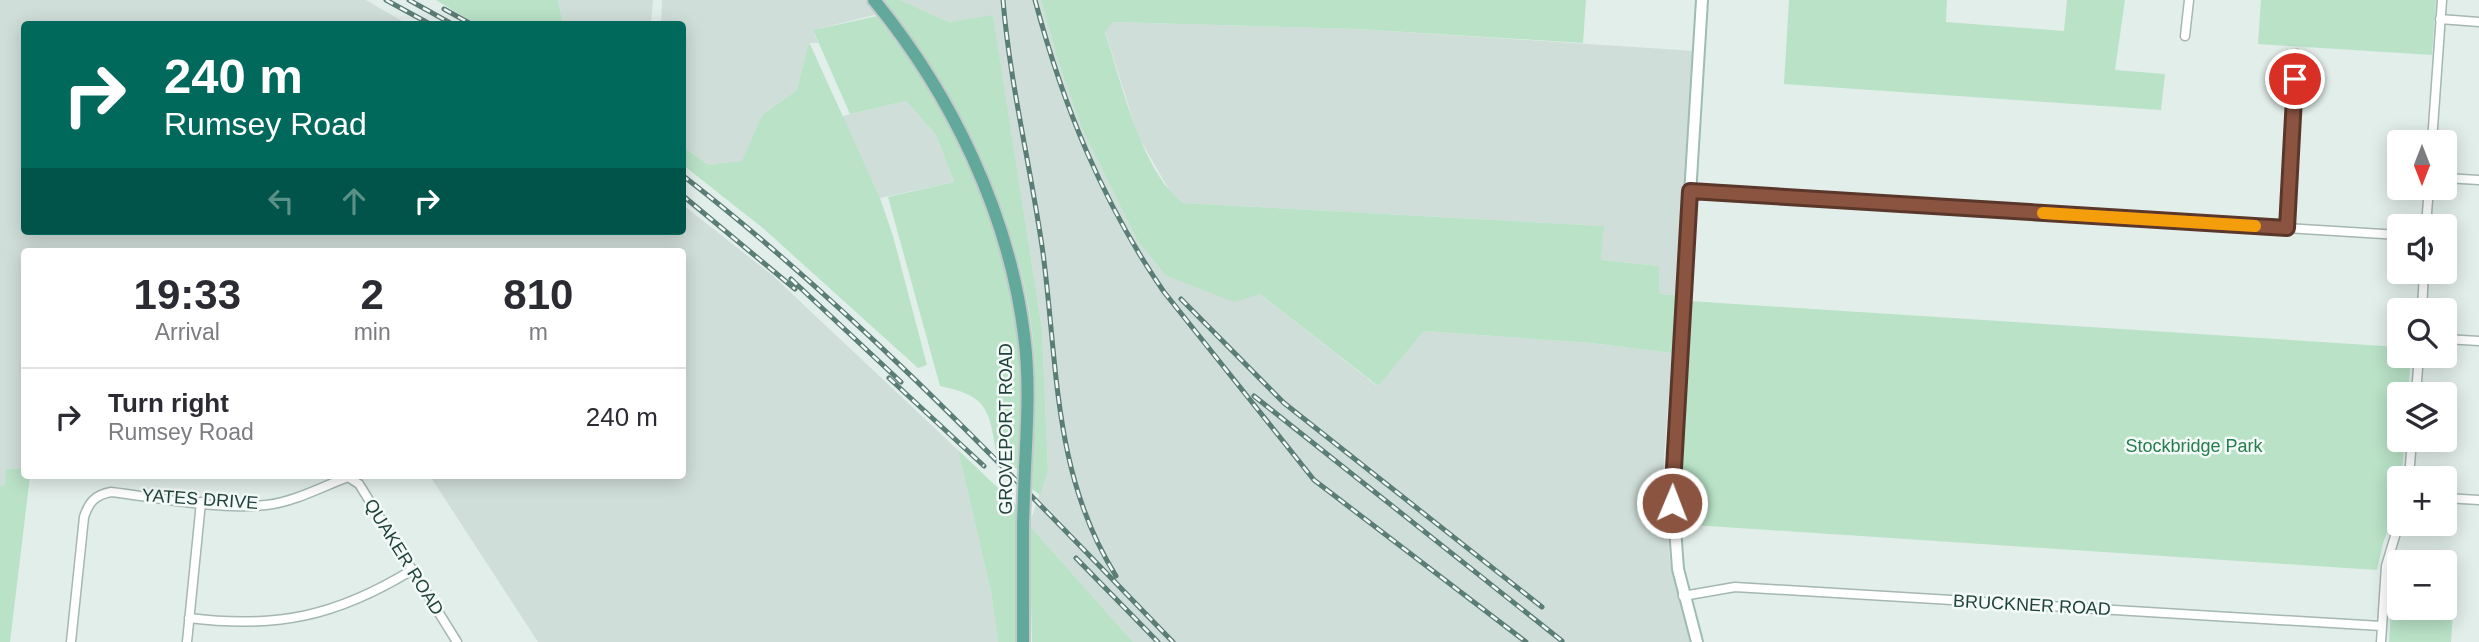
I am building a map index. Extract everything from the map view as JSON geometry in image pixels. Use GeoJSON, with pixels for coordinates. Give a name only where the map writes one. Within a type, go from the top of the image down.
{"type":"FeatureCollection","features":[{"type":"Feature","properties":{"kind":"main road","name":"GROVEPORT ROAD"},"geometry":{"type":"LineString","coordinates":[[874,0],[910,47],[947,108],[979,172],[1002,232],[1024,336],[1027,400],[1023,642]]}},
{"type":"Feature","properties":{"kind":"street"},"geometry":{"type":"LineString","coordinates":[[1697,642],[1683,596],[1674,547],[1672,495],[1702,0]]}},
{"type":"Feature","properties":{"kind":"street"},"geometry":{"type":"LineString","coordinates":[[2185,36],[2189,0]]}},
{"type":"Feature","properties":{"kind":"street"},"geometry":{"type":"LineString","coordinates":[[2433,130],[2442,0]]}},
{"type":"Feature","properties":{"kind":"street"},"geometry":{"type":"LineString","coordinates":[[2440,19],[2479,22]]}},
{"type":"Feature","properties":{"kind":"street"},"geometry":{"type":"LineString","coordinates":[[2287,228],[2297,54]]}},
{"type":"Feature","properties":{"kind":"street"},"geometry":{"type":"LineString","coordinates":[[2457,179],[2479,180]]}},
{"type":"Feature","properties":{"kind":"street"},"geometry":{"type":"LineString","coordinates":[[1690,191],[2387,234]]}},
{"type":"Feature","properties":{"kind":"street"},"geometry":{"type":"LineString","coordinates":[[2457,340],[2479,341]]}},
{"type":"Feature","properties":{"kind":"street","name":"YATES DRIVE"},"geometry":{"type":"LineString","coordinates":[[71,642],[84,517],[92,500],[111,492],[201,502],[268,505],[293,499],[343,479]]}},
{"type":"Feature","properties":{"kind":"street","name":"QUAKER ROAD"},"geometry":{"type":"LineString","coordinates":[[351,479],[359,484],[457,642]]}},
{"type":"Feature","properties":{"kind":"street"},"geometry":{"type":"LineString","coordinates":[[2457,499],[2479,500]]}},
{"type":"Feature","properties":{"kind":"street"},"geometry":{"type":"LineString","coordinates":[[187,642],[201,502]]}},
{"type":"Feature","properties":{"kind":"street"},"geometry":{"type":"LineString","coordinates":[[2381,642],[2386,566],[2395,536]]}},
{"type":"Feature","properties":{"kind":"street"},"geometry":{"type":"LineString","coordinates":[[189,618],[259,624],[310,617],[358,600],[412,570]]}},
{"type":"Feature","properties":{"kind":"street","name":"BRUCKNER ROAD"},"geometry":{"type":"LineString","coordinates":[[1683,596],[1735,587],[2381,626]]}},
{"type":"Feature","properties":{"kind":"shaded area"},"geometry":{"type":"Polygon","coordinates":[[[0,0],[366,0],[402,21],[21,21],[21,235],[686,235],[686,207],[772,275],[958,450],[991,592],[998,642],[538,642],[432,479],[686,479],[686,248],[21,248],[21,468],[6,469],[4,486],[0,486],[0,0]]]}},
{"type":"Feature","properties":{"kind":"shaded area"},"geometry":{"type":"Polygon","coordinates":[[[558,0],[653,0],[651,21],[562,21],[558,0]]]}},
{"type":"Feature","properties":{"kind":"shaded area"},"geometry":{"type":"Polygon","coordinates":[[[662,0],[882,0],[891,11],[813,30],[818,43],[809,43],[797,90],[762,115],[742,162],[709,165],[686,149],[686,21],[661,21],[662,0]]]}},
{"type":"Feature","properties":{"kind":"shaded area"},"geometry":{"type":"Polygon","coordinates":[[[900,0],[1041,0],[1058,61],[1082,129],[1137,240],[1165,275],[1260,294],[1377,386],[1424,331],[1591,343],[1672,353],[1663,472],[1670,563],[1692,642],[1133,642],[1029,525],[1048,470],[1042,329],[993,16],[949,22],[900,0]]]}},
{"type":"Feature","properties":{"kind":"shaded area"},"geometry":{"type":"Polygon","coordinates":[[[1111,22],[1357,29],[1695,51],[1677,295],[1659,294],[1659,266],[1601,260],[1603,226],[1183,203],[1172,195],[1138,136],[1105,31],[1111,22]]]}},
{"type":"Feature","properties":{"kind":"shaded area"},"geometry":{"type":"Polygon","coordinates":[[[906,101],[936,135],[954,182],[880,198],[842,116],[906,101]]]}},
{"type":"Feature","properties":{"kind":"green space"},"geometry":{"type":"Polygon","coordinates":[[[436,0],[558,0],[562,21],[471,21],[436,0]]]}},
{"type":"Feature","properties":{"kind":"green space"},"geometry":{"type":"Polygon","coordinates":[[[882,0],[900,0],[949,22],[993,15],[1042,329],[1048,471],[1040,495],[1032,489],[1035,396],[1033,340],[1015,250],[982,160],[960,116],[910,35],[882,0]]]}},
{"type":"Feature","properties":{"kind":"green space"},"geometry":{"type":"Polygon","coordinates":[[[1041,0],[1586,0],[1583,43],[1357,29],[1112,22],[1105,32],[1144,148],[1155,170],[1183,203],[1604,226],[1601,260],[1659,266],[1659,294],[1677,295],[1672,353],[1591,343],[1424,331],[1378,386],[1260,294],[1234,302],[1165,275],[1137,240],[1082,129],[1058,61],[1041,0]]]}},
{"type":"Feature","properties":{"kind":"green space"},"geometry":{"type":"Polygon","coordinates":[[[1789,0],[1947,0],[1946,22],[2064,31],[2067,0],[2125,0],[2115,70],[2165,74],[2161,110],[1784,84],[1789,0]]]}},
{"type":"Feature","properties":{"kind":"green space"},"geometry":{"type":"Polygon","coordinates":[[[2261,0],[2436,0],[2432,55],[2258,44],[2261,0]]]}},
{"type":"Feature","properties":{"kind":"green space"},"geometry":{"type":"Polygon","coordinates":[[[877,16],[913,65],[936,103],[969,167],[995,236],[1013,306],[1018,341],[1020,389],[1017,469],[997,456],[992,427],[984,408],[977,400],[940,386],[888,197],[954,182],[936,135],[906,101],[850,114],[813,30],[877,16]]]}},
{"type":"Feature","properties":{"kind":"green space"},"geometry":{"type":"Polygon","coordinates":[[[809,42],[880,198],[893,236],[927,365],[918,368],[764,229],[686,167],[686,149],[709,165],[742,161],[762,115],[797,90],[809,42]]]}},
{"type":"Feature","properties":{"kind":"green space","name":"Stockbridge Park"},"geometry":{"type":"Polygon","coordinates":[[[1689,301],[2387,346],[2387,368],[2410,368],[2409,382],[2387,382],[2387,452],[2404,452],[2402,466],[2387,466],[2387,533],[2377,570],[1678,524],[1676,471],[1689,301]]]}},
{"type":"Feature","properties":{"kind":"green space"},"geometry":{"type":"Polygon","coordinates":[[[958,450],[1016,505],[1017,642],[998,642],[991,592],[958,450]]]}},
{"type":"Feature","properties":{"kind":"green space"},"geometry":{"type":"Polygon","coordinates":[[[21,468],[21,479],[30,479],[10,642],[0,642],[0,486],[4,486],[6,469],[21,468]]]}},
{"type":"Feature","properties":{"kind":"green space"},"geometry":{"type":"Polygon","coordinates":[[[1029,525],[1133,642],[1032,642],[1029,525]]]}},
{"type":"Feature","properties":{"kind":"green space"},"geometry":{"type":"Polygon","coordinates":[[[2390,620],[2452,620],[2451,642],[2389,642],[2390,620]]]}},
{"type":"Feature","properties":{"kind":"railway"},"geometry":{"type":"LineString","coordinates":[[386,0],[424,21]]}},
{"type":"Feature","properties":{"kind":"railway"},"geometry":{"type":"LineString","coordinates":[[409,0],[447,21]]}},
{"type":"Feature","properties":{"kind":"railway"},"geometry":{"type":"LineString","coordinates":[[1003,0],[1043,253],[1056,379],[1069,459],[1095,538],[1116,576]]}},
{"type":"Feature","properties":{"kind":"railway"},"geometry":{"type":"LineString","coordinates":[[1035,0],[1058,77],[1087,152],[1122,223],[1164,292],[1314,480],[1526,642]]}},
{"type":"Feature","properties":{"kind":"railway"},"geometry":{"type":"LineString","coordinates":[[444,9],[466,21]]}},
{"type":"Feature","properties":{"kind":"railway"},"geometry":{"type":"LineString","coordinates":[[686,178],[812,284],[936,400],[1173,642]]}},
{"type":"Feature","properties":{"kind":"railway"},"geometry":{"type":"LineString","coordinates":[[686,198],[795,289]]}},
{"type":"Feature","properties":{"kind":"railway"},"geometry":{"type":"LineString","coordinates":[[791,279],[901,382]]}},
{"type":"Feature","properties":{"kind":"railway"},"geometry":{"type":"LineString","coordinates":[[1181,299],[1284,403],[1542,607]]}},
{"type":"Feature","properties":{"kind":"railway"},"geometry":{"type":"LineString","coordinates":[[889,378],[984,466]]}},
{"type":"Feature","properties":{"kind":"railway"},"geometry":{"type":"LineString","coordinates":[[1254,396],[1562,641]]}},
{"type":"Feature","properties":{"kind":"railway"},"geometry":{"type":"LineString","coordinates":[[1076,558],[1158,642]]}},
{"type":"Feature","properties":{"kind":"slow traffic"},"geometry":{"type":"LineString","coordinates":[[2043,213],[2255,226]]}},
{"type":"Feature","properties":{"kind":"route"},"geometry":{"type":"LineString","coordinates":[[1672,503],[1690,191],[2287,228],[2295,79]]}}]}
